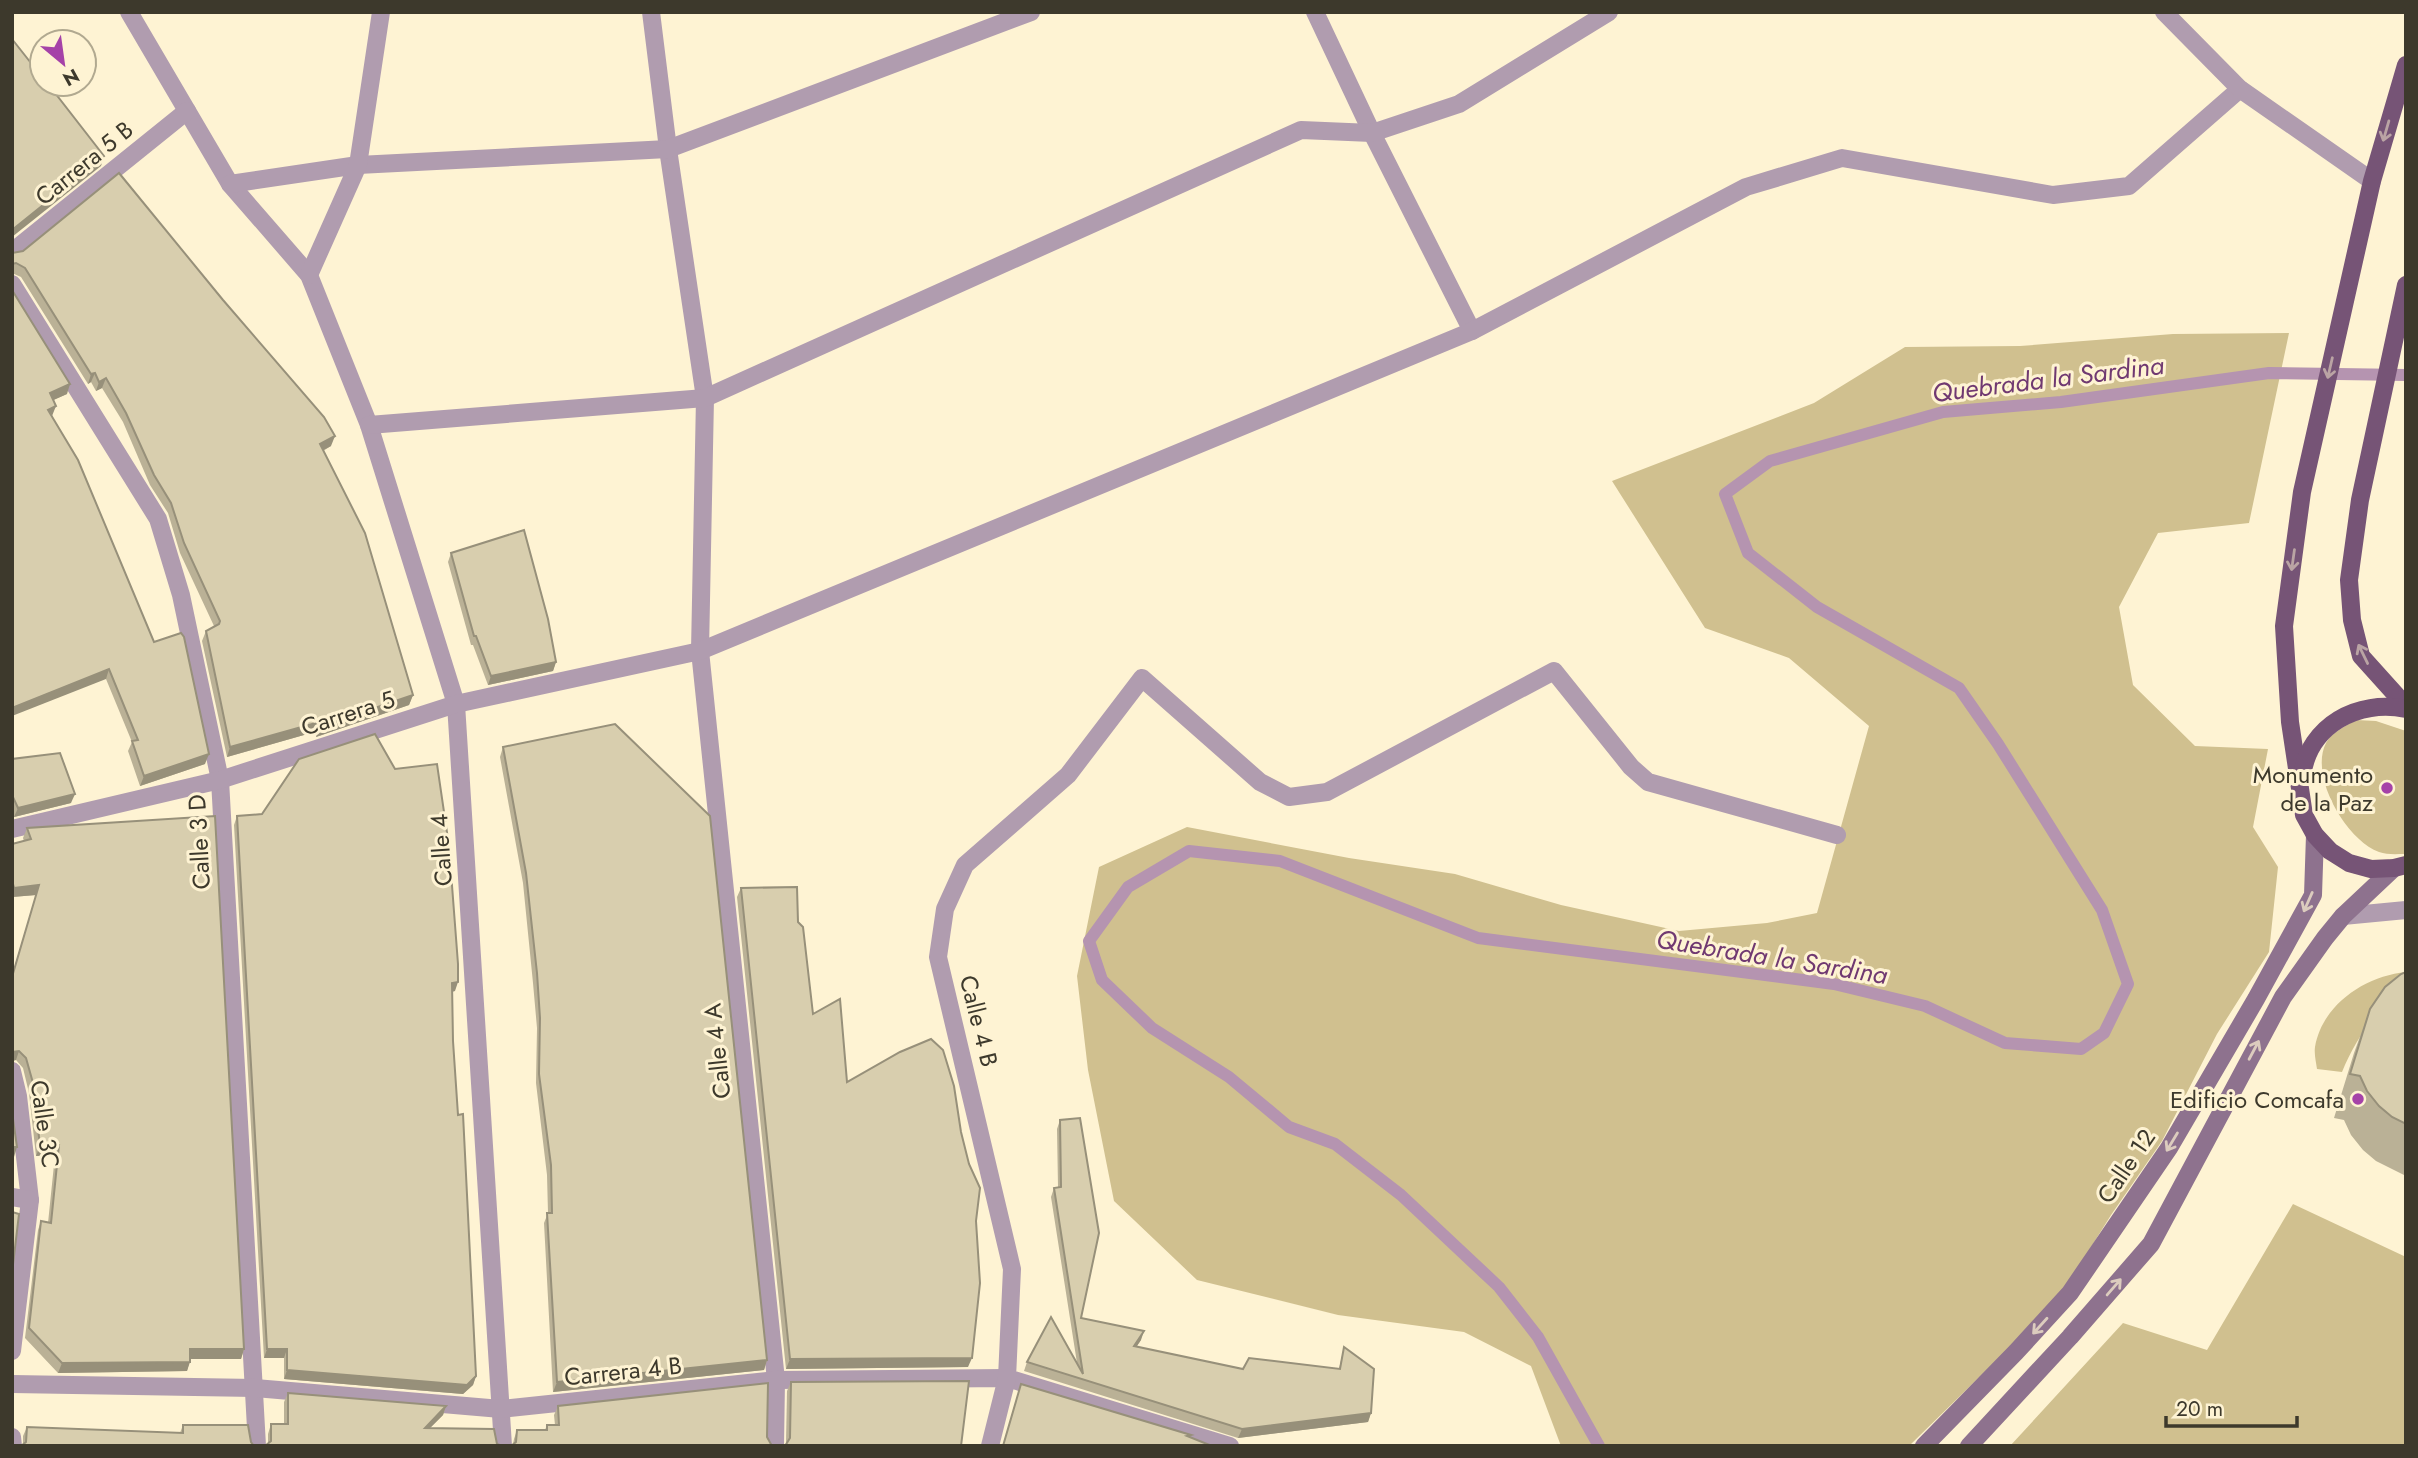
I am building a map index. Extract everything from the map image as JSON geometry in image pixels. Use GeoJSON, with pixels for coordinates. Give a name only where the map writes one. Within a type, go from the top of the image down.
{"type":"FeatureCollection","features":[{"type":"Feature","properties":{"kind":"main road"},"geometry":{"type":"LineString","coordinates":[[2400,867],[2371,869],[2349,863],[2330,851],[2315,835],[2304,815],[2290,722],[2284,626],[2302,492],[2372,181],[2406,65]]}},
{"type":"Feature","properties":{"kind":"main road"},"geometry":{"type":"LineString","coordinates":[[2406,285],[2360,500],[2349,580],[2352,620],[2361,656],[2406,708]]}},
{"type":"Feature","properties":{"kind":"main road"},"geometry":{"type":"LineString","coordinates":[[2300,786],[2303,765],[2312,745],[2327,728],[2344,715],[2388,705],[2406,708]]}},
{"type":"Feature","properties":{"kind":"main road","name":"Calle 12"},"geometry":{"type":"LineString","coordinates":[[1924,1446],[2070,1293],[2169,1149],[2313,895],[2315,835]]}},
{"type":"Feature","properties":{"kind":"main road"},"geometry":{"type":"LineString","coordinates":[[1969,1446],[2070,1338],[2151,1244],[2283,997],[2343,916],[2400,867]]}},
{"type":"Feature","properties":{"kind":"street","name":"Calle 4"},"geometry":{"type":"LineString","coordinates":[[129,12],[230,184],[309,275],[369,425],[456,704],[503,1446]]}},
{"type":"Feature","properties":{"kind":"street"},"geometry":{"type":"LineString","coordinates":[[309,275],[359,165],[381,12]]}},
{"type":"Feature","properties":{"kind":"street","name":"Calle 4 A"},"geometry":{"type":"LineString","coordinates":[[651,12],[668,149],[705,398],[700,651],[776,1380],[775,1446]]}},
{"type":"Feature","properties":{"kind":"street"},"geometry":{"type":"LineString","coordinates":[[230,184],[359,165],[668,149],[1031,12]]}},
{"type":"Feature","properties":{"kind":"street"},"geometry":{"type":"LineString","coordinates":[[1315,12],[1372,133],[1472,331]]}},
{"type":"Feature","properties":{"kind":"street"},"geometry":{"type":"LineString","coordinates":[[369,425],[705,398],[1301,130],[1372,133],[1459,104],[1609,12]]}},
{"type":"Feature","properties":{"kind":"street"},"geometry":{"type":"LineString","coordinates":[[2164,12],[2240,89],[2372,181]]}},
{"type":"Feature","properties":{"kind":"street","name":"Carrera 5"},"geometry":{"type":"LineString","coordinates":[[12,829],[220,780],[456,704],[700,651],[1472,331],[1746,187],[1842,158],[2053,195],[2129,186],[2240,89]]}},
{"type":"Feature","properties":{"kind":"street","name":"Carrera 5 B"},"geometry":{"type":"LineString","coordinates":[[12,252],[187,111]]}},
{"type":"Feature","properties":{"kind":"street","name":"Calle 3 D"},"geometry":{"type":"LineString","coordinates":[[12,284],[158,519],[181,595],[220,780],[257,1446]]}},
{"type":"Feature","properties":{"kind":"street","name":"Calle 4 B"},"geometry":{"type":"LineString","coordinates":[[990,1446],[1007,1378],[1012,1269],[938,957],[945,909],[965,865],[1068,775],[1142,678],[1260,782],[1289,797],[1327,792],[1554,671],[1631,767],[1648,782],[1837,835]]}},
{"type":"Feature","properties":{"kind":"street"},"geometry":{"type":"LineString","coordinates":[[2343,916],[2406,910]]}},
{"type":"Feature","properties":{"kind":"street","name":"Calle 3C"},"geometry":{"type":"LineString","coordinates":[[12,1071],[18,1096],[21,1199],[12,1351]]}},
{"type":"Feature","properties":{"kind":"street","name":"Carrera 4 B"},"geometry":{"type":"LineString","coordinates":[[12,1384],[254,1388],[501,1409],[776,1380],[1007,1378],[1230,1446]]}},
{"type":"Feature","properties":{"kind":"street"},"geometry":{"type":"LineString","coordinates":[[12,1437],[13,1446]]}},
{"type":"Feature","properties":{"kind":"shaded area"},"geometry":{"type":"Polygon","coordinates":[[[2289,333],[2249,523],[2158,533],[2119,607],[2133,685],[2195,746],[2268,749],[2253,827],[2278,867],[2269,952],[2217,1034],[2162,1141],[2111,1215],[2058,1300],[1909,1446],[1561,1446],[1531,1366],[1464,1332],[1338,1315],[1197,1280],[1114,1201],[1088,1070],[1077,976],[1099,867],[1187,827],[1349,858],[1455,874],[1561,905],[1679,931],[1767,923],[1817,913],[1869,726],[1789,658],[1705,628],[1612,481],[1814,403],[1905,347],[2020,346],[2173,334],[2289,333]]]}},
{"type":"Feature","properties":{"kind":"shaded area"},"geometry":{"type":"Polygon","coordinates":[[[2356,720],[2376,721],[2406,731],[2406,854],[2379,852],[2354,835],[2343,821],[2327,789],[2322,772],[2326,743],[2335,732],[2356,720]]]}},
{"type":"Feature","properties":{"kind":"shaded area"},"geometry":{"type":"Polygon","coordinates":[[[2406,972],[2363,1033],[2342,1072],[2317,1069],[2315,1050],[2319,1032],[2336,1006],[2361,986],[2406,972]]]}},
{"type":"Feature","properties":{"kind":"shaded area"},"geometry":{"type":"Polygon","coordinates":[[[2293,1204],[2406,1257],[2406,1446],[2010,1446],[2123,1323],[2207,1350],[2293,1204]]]}},
{"type":"Feature","properties":{"kind":"building"},"geometry":{"type":"Polygon","coordinates":[[[12,39],[28,59],[28,98],[59,98],[104,156],[12,230],[12,39]]]}},
{"type":"Feature","properties":{"kind":"building"},"geometry":{"type":"Polygon","coordinates":[[[119,173],[324,417],[335,436],[320,444],[365,533],[413,695],[319,727],[323,721],[230,747],[206,631],[220,621],[184,543],[171,503],[154,475],[126,413],[106,378],[99,382],[95,373],[91,374],[25,268],[16,263],[12,264],[12,253],[23,251],[119,173]]]}},
{"type":"Feature","properties":{"kind":"building"},"geometry":{"type":"Polygon","coordinates":[[[12,290],[70,384],[50,393],[56,406],[48,410],[78,460],[154,642],[181,633],[184,637],[209,754],[144,776],[132,741],[138,740],[109,669],[12,708],[12,290]]]}},
{"type":"Feature","properties":{"kind":"building"},"geometry":{"type":"Polygon","coordinates":[[[524,530],[548,619],[556,662],[491,676],[474,636],[451,553],[524,530]]]}},
{"type":"Feature","properties":{"kind":"building"},"geometry":{"type":"Polygon","coordinates":[[[615,724],[710,816],[767,1360],[557,1382],[547,1213],[552,1213],[551,1165],[539,1074],[540,1018],[537,973],[526,873],[503,747],[615,724]]]}},
{"type":"Feature","properties":{"kind":"building"},"geometry":{"type":"Polygon","coordinates":[[[375,734],[395,769],[437,764],[449,846],[458,964],[458,982],[452,983],[453,1041],[458,1115],[463,1114],[476,1376],[467,1385],[287,1370],[287,1349],[267,1349],[237,816],[262,814],[299,759],[375,734]]]}},
{"type":"Feature","properties":{"kind":"building"},"geometry":{"type":"Polygon","coordinates":[[[60,753],[75,794],[18,808],[12,795],[12,759],[60,753]]]}},
{"type":"Feature","properties":{"kind":"building"},"geometry":{"type":"Polygon","coordinates":[[[215,816],[244,1349],[190,1349],[190,1362],[62,1363],[29,1328],[41,1221],[51,1223],[59,1145],[40,1146],[33,1083],[26,1058],[19,1051],[12,1052],[12,977],[39,885],[14,888],[12,844],[31,839],[27,828],[215,816]]]}},
{"type":"Feature","properties":{"kind":"building"},"geometry":{"type":"Polygon","coordinates":[[[797,887],[798,922],[803,927],[813,1014],[840,999],[847,1082],[900,1052],[931,1039],[943,1050],[954,1086],[969,1164],[980,1188],[976,1221],[980,1283],[972,1358],[790,1359],[741,888],[797,887]]]}},
{"type":"Feature","properties":{"kind":"building"},"geometry":{"type":"Polygon","coordinates":[[[2406,972],[2406,1124],[2379,1106],[2367,1091],[2360,1076],[2350,1074],[2370,1009],[2385,987],[2406,972]]]}},
{"type":"Feature","properties":{"kind":"building"},"geometry":{"type":"Polygon","coordinates":[[[12,1112],[17,1147],[12,1147],[12,1112]]]}},
{"type":"Feature","properties":{"kind":"building"},"geometry":{"type":"Polygon","coordinates":[[[1080,1118],[1099,1233],[1081,1318],[1144,1331],[1134,1346],[1243,1369],[1249,1358],[1340,1369],[1344,1347],[1374,1369],[1371,1413],[1242,1429],[1027,1362],[1051,1317],[1083,1374],[1054,1188],[1061,1187],[1060,1120],[1080,1118]]]}},
{"type":"Feature","properties":{"kind":"building"},"geometry":{"type":"Polygon","coordinates":[[[12,1212],[19,1214],[12,1273],[12,1212]]]}},
{"type":"Feature","properties":{"kind":"building"},"geometry":{"type":"Polygon","coordinates":[[[969,1381],[961,1446],[785,1446],[790,1438],[791,1382],[969,1381]]]}},
{"type":"Feature","properties":{"kind":"building"},"geometry":{"type":"Polygon","coordinates":[[[768,1383],[767,1437],[772,1446],[511,1446],[516,1442],[517,1430],[547,1430],[547,1425],[559,1425],[558,1406],[768,1383]]]}},
{"type":"Feature","properties":{"kind":"building"},"geometry":{"type":"Polygon","coordinates":[[[1021,1384],[1191,1435],[1187,1436],[1212,1446],[1003,1446],[1021,1384]]]}},
{"type":"Feature","properties":{"kind":"building"},"geometry":{"type":"Polygon","coordinates":[[[288,1393],[446,1406],[425,1428],[494,1429],[497,1444],[502,1446],[265,1446],[271,1441],[271,1424],[288,1424],[288,1393]]]}},
{"type":"Feature","properties":{"kind":"building"},"geometry":{"type":"Polygon","coordinates":[[[183,1425],[248,1425],[254,1446],[21,1446],[26,1442],[27,1427],[183,1433],[183,1425]]]}},
{"type":"Feature","properties":{"kind":"waterway","name":"Quebrada la Sardina"},"geometry":{"type":"LineString","coordinates":[[1599,1446],[1538,1337],[1499,1287],[1401,1195],[1335,1144],[1289,1127],[1229,1077],[1152,1028],[1102,980],[1089,941],[1128,887],[1189,851],[1280,861],[1478,938],[1834,984],[1925,1006],[2005,1043],[2081,1049],[2104,1033],[2128,984],[2102,910],[1998,744],[1959,688],[1817,607],[1748,553],[1725,494],[1770,461],[1943,412],[2061,402],[2269,373],[2406,375]]}},
{"type":"Feature","properties":{"kind":"place","name":"Monumento de la Paz"},"geometry":{"type":"Point","coordinates":[2387,788]}},
{"type":"Feature","properties":{"kind":"place","name":"Edificio Comcafa"},"geometry":{"type":"Point","coordinates":[2358,1099]}}]}
